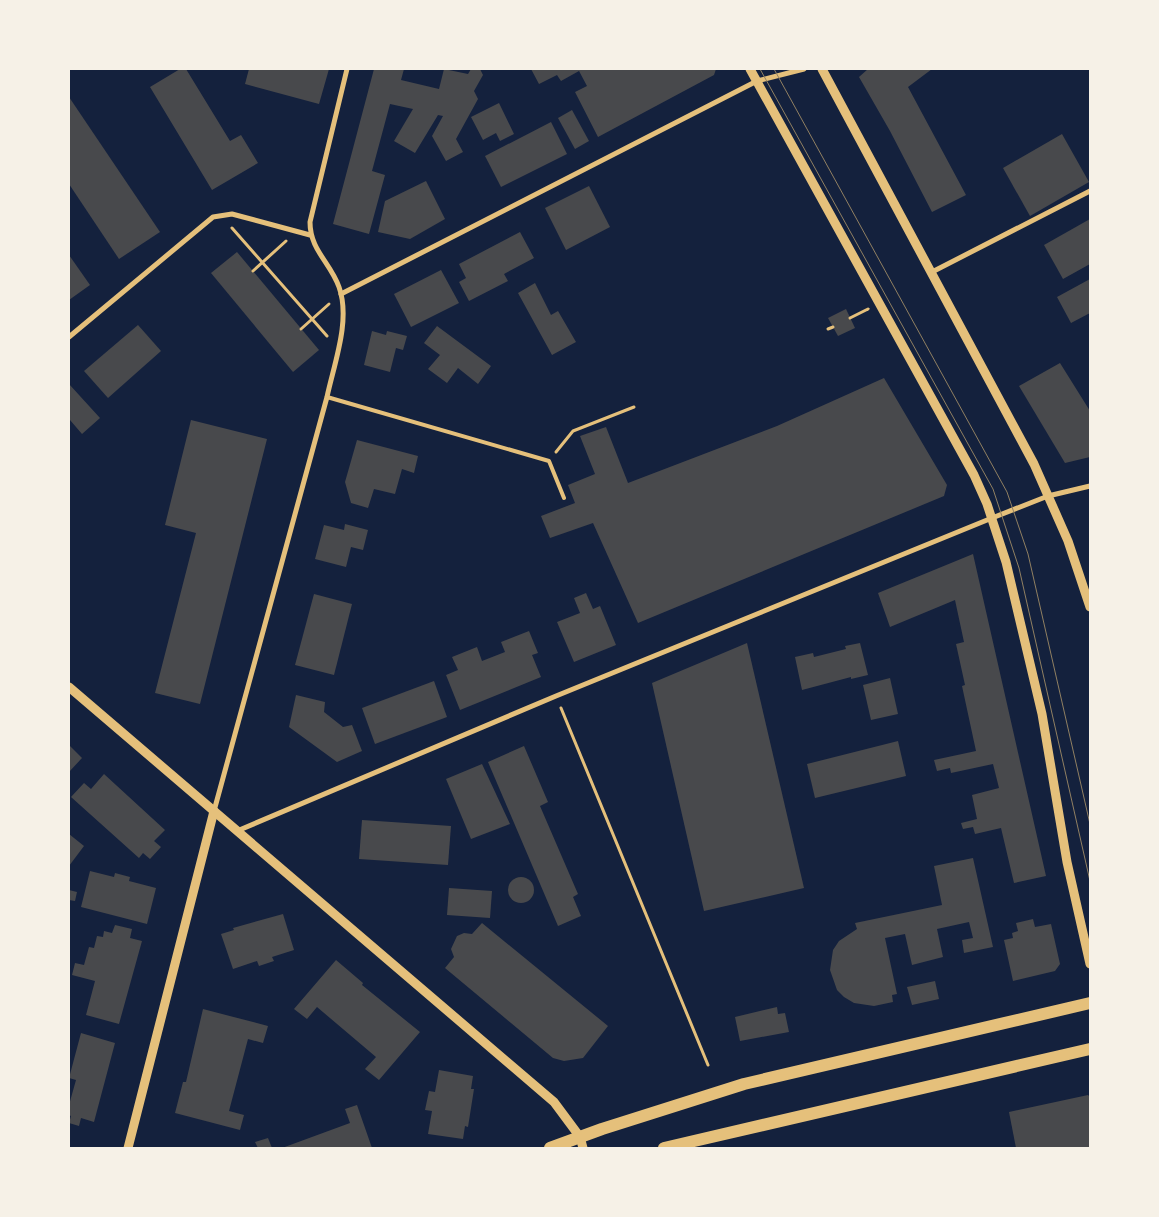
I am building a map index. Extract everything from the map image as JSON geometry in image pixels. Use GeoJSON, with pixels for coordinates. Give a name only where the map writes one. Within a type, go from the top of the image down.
{"type":"FeatureCollection","features":[{"type":"Feature","properties":{"kind":"main road"},"geometry":{"type":"LineString","coordinates":[[550,1148],[582,1143],[744,1084],[1090,1003]]}},
{"type":"Feature","properties":{"kind":"main road"},"geometry":{"type":"LineString","coordinates":[[664,1148],[1090,1049]]}},
{"type":"Feature","properties":{"kind":"street"},"geometry":{"type":"LineString","coordinates":[[128,1148],[214,811],[327,396],[337,348],[342,320],[341,294],[310,234],[312,210],[348,69]]}},
{"type":"Feature","properties":{"kind":"street"},"geometry":{"type":"LineString","coordinates":[[750,69],[974,475],[992,518],[1006,562],[1042,714],[1067,862],[1090,964]]}},
{"type":"Feature","properties":{"kind":"street"},"geometry":{"type":"LineString","coordinates":[[341,294],[757,81],[804,69]]}},
{"type":"Feature","properties":{"kind":"street"},"geometry":{"type":"LineString","coordinates":[[822,69],[1012,423],[1068,541],[1090,607]]}},
{"type":"Feature","properties":{"kind":"street"},"geometry":{"type":"LineString","coordinates":[[932,272],[1090,191]]}},
{"type":"Feature","properties":{"kind":"street"},"geometry":{"type":"LineString","coordinates":[[69,337],[205,221],[220,214],[232,214],[310,234]]}},
{"type":"Feature","properties":{"kind":"street"},"geometry":{"type":"LineString","coordinates":[[237,831],[556,696],[992,518],[1048,496],[1090,486]]}},
{"type":"Feature","properties":{"kind":"street"},"geometry":{"type":"LineString","coordinates":[[69,687],[554,1102],[582,1143]]}},
{"type":"Feature","properties":{"kind":"lane"},"geometry":{"type":"LineString","coordinates":[[327,396],[549,461],[564,498]]}},
{"type":"Feature","properties":{"kind":"path"},"geometry":{"type":"LineString","coordinates":[[220,214],[337,348]]}},
{"type":"Feature","properties":{"kind":"path"},"geometry":{"type":"LineString","coordinates":[[253,271],[297,232]]}},
{"type":"Feature","properties":{"kind":"path"},"geometry":{"type":"LineString","coordinates":[[301,329],[341,294]]}},
{"type":"Feature","properties":{"kind":"path"},"geometry":{"type":"LineString","coordinates":[[828,329],[833,327]]}},
{"type":"Feature","properties":{"kind":"path"},"geometry":{"type":"LineString","coordinates":[[549,461],[573,431],[634,407]]}},
{"type":"Feature","properties":{"kind":"path"},"geometry":{"type":"LineString","coordinates":[[556,696],[708,1065]]}},
{"type":"Feature","properties":{"kind":"building"},"geometry":{"type":"Polygon","coordinates":[[[180,69],[186,69],[230,141],[241,135],[258,163],[212,190],[150,87],[180,69]]]}},
{"type":"Feature","properties":{"kind":"building"},"geometry":{"type":"Polygon","coordinates":[[[249,69],[329,69],[319,104],[245,84],[249,69]]]}},
{"type":"Feature","properties":{"kind":"building"},"geometry":{"type":"Polygon","coordinates":[[[374,69],[404,69],[401,80],[439,89],[444,69],[468,74],[471,69],[480,69],[483,75],[474,91],[478,99],[456,139],[463,152],[446,161],[432,136],[443,116],[438,115],[415,153],[394,141],[413,109],[390,104],[372,171],[385,175],[369,234],[333,224],[374,69]]]}},
{"type":"Feature","properties":{"kind":"building"},"geometry":{"type":"Polygon","coordinates":[[[531,69],[716,69],[714,75],[598,137],[575,92],[587,86],[579,71],[561,81],[557,75],[539,84],[531,69]]]}},
{"type":"Feature","properties":{"kind":"building"},"geometry":{"type":"Polygon","coordinates":[[[868,69],[932,69],[908,87],[966,195],[932,212],[890,131],[859,77],[868,69]]]}},
{"type":"Feature","properties":{"kind":"building"},"geometry":{"type":"Polygon","coordinates":[[[69,97],[160,232],[119,259],[69,184],[69,97]]]}},
{"type":"Feature","properties":{"kind":"building"},"geometry":{"type":"Polygon","coordinates":[[[499,103],[514,134],[500,141],[496,133],[483,140],[471,117],[499,103]]]}},
{"type":"Feature","properties":{"kind":"building"},"geometry":{"type":"Polygon","coordinates":[[[572,110],[589,141],[575,149],[558,118],[572,110]]]}},
{"type":"Feature","properties":{"kind":"building"},"geometry":{"type":"Polygon","coordinates":[[[551,122],[567,154],[501,187],[485,156],[551,122]]]}},
{"type":"Feature","properties":{"kind":"building"},"geometry":{"type":"Polygon","coordinates":[[[1062,134],[1089,182],[1030,216],[1003,168],[1062,134]]]}},
{"type":"Feature","properties":{"kind":"building"},"geometry":{"type":"Polygon","coordinates":[[[426,181],[445,219],[410,239],[378,232],[385,201],[426,181]]]}},
{"type":"Feature","properties":{"kind":"building"},"geometry":{"type":"Polygon","coordinates":[[[589,186],[610,227],[566,250],[545,208],[589,186]]]}},
{"type":"Feature","properties":{"kind":"building"},"geometry":{"type":"Polygon","coordinates":[[[1090,219],[1090,264],[1063,279],[1044,245],[1090,219]]]}},
{"type":"Feature","properties":{"kind":"building"},"geometry":{"type":"Polygon","coordinates":[[[520,232],[534,258],[504,274],[508,281],[469,301],[459,282],[466,278],[459,264],[520,232]]]}},
{"type":"Feature","properties":{"kind":"building"},"geometry":{"type":"Polygon","coordinates":[[[237,252],[319,350],[293,372],[211,273],[237,252]]]}},
{"type":"Feature","properties":{"kind":"building"},"geometry":{"type":"Polygon","coordinates":[[[69,255],[90,285],[69,300],[69,255]]]}},
{"type":"Feature","properties":{"kind":"building"},"geometry":{"type":"Polygon","coordinates":[[[441,270],[459,303],[411,327],[394,294],[441,270]]]}},
{"type":"Feature","properties":{"kind":"building"},"geometry":{"type":"Polygon","coordinates":[[[1090,279],[1090,313],[1071,323],[1057,297],[1090,279]]]}},
{"type":"Feature","properties":{"kind":"building"},"geometry":{"type":"Polygon","coordinates":[[[535,283],[551,315],[558,311],[576,342],[552,355],[518,293],[535,283]]]}},
{"type":"Feature","properties":{"kind":"building"},"geometry":{"type":"Polygon","coordinates":[[[846,309],[855,328],[838,336],[828,318],[846,309]]]}},
{"type":"Feature","properties":{"kind":"building"},"geometry":{"type":"Polygon","coordinates":[[[138,325],[161,351],[108,398],[84,371],[138,325]]]}},
{"type":"Feature","properties":{"kind":"building"},"geometry":{"type":"Polygon","coordinates":[[[437,326],[491,366],[478,384],[458,368],[447,383],[428,369],[440,355],[424,343],[437,326]]]}},
{"type":"Feature","properties":{"kind":"building"},"geometry":{"type":"Polygon","coordinates":[[[372,331],[386,335],[387,331],[407,336],[403,350],[396,348],[390,372],[364,365],[372,331]]]}},
{"type":"Feature","properties":{"kind":"building"},"geometry":{"type":"Polygon","coordinates":[[[1060,363],[1090,411],[1090,457],[1065,463],[1019,386],[1060,363]]]}},
{"type":"Feature","properties":{"kind":"building"},"geometry":{"type":"Polygon","coordinates":[[[884,378],[947,485],[944,496],[638,623],[593,523],[550,538],[541,516],[575,503],[568,485],[595,474],[580,436],[606,427],[628,483],[777,426],[884,378]]]}},
{"type":"Feature","properties":{"kind":"building"},"geometry":{"type":"Polygon","coordinates":[[[69,384],[100,418],[82,434],[70,420],[69,422],[69,384]]]}},
{"type":"Feature","properties":{"kind":"building"},"geometry":{"type":"Polygon","coordinates":[[[191,420],[267,439],[200,704],[155,693],[196,533],[165,525],[191,420]]]}},
{"type":"Feature","properties":{"kind":"building"},"geometry":{"type":"Polygon","coordinates":[[[357,440],[418,456],[414,473],[402,469],[395,494],[374,489],[368,508],[351,503],[345,482],[357,440]]]}},
{"type":"Feature","properties":{"kind":"building"},"geometry":{"type":"Polygon","coordinates":[[[345,524],[368,530],[363,550],[351,547],[346,567],[315,559],[324,525],[344,530],[345,524]]]}},
{"type":"Feature","properties":{"kind":"building"},"geometry":{"type":"Polygon","coordinates":[[[973,554],[1046,876],[1014,883],[1001,828],[975,834],[973,827],[963,829],[961,823],[977,819],[972,795],[999,788],[993,764],[951,773],[950,768],[937,771],[934,760],[976,751],[962,686],[965,685],[956,644],[964,642],[955,600],[890,627],[878,593],[973,554]]]}},
{"type":"Feature","properties":{"kind":"building"},"geometry":{"type":"Polygon","coordinates":[[[586,593],[593,609],[600,606],[616,645],[574,662],[557,622],[580,613],[574,598],[586,593]]]}},
{"type":"Feature","properties":{"kind":"building"},"geometry":{"type":"Polygon","coordinates":[[[314,594],[352,604],[334,675],[295,665],[314,594]]]}},
{"type":"Feature","properties":{"kind":"building"},"geometry":{"type":"Polygon","coordinates":[[[529,631],[538,653],[532,655],[541,677],[460,710],[446,675],[458,670],[452,657],[477,647],[482,661],[505,652],[501,642],[529,631]]]}},
{"type":"Feature","properties":{"kind":"building"},"geometry":{"type":"Polygon","coordinates":[[[747,643],[804,888],[704,911],[652,683],[747,643]]]}},
{"type":"Feature","properties":{"kind":"building"},"geometry":{"type":"Polygon","coordinates":[[[860,643],[868,675],[851,679],[851,677],[802,690],[795,657],[813,653],[814,657],[846,649],[845,646],[860,643]]]}},
{"type":"Feature","properties":{"kind":"building"},"geometry":{"type":"Polygon","coordinates":[[[890,678],[898,714],[871,720],[863,685],[890,678]]]}},
{"type":"Feature","properties":{"kind":"building"},"geometry":{"type":"Polygon","coordinates":[[[434,681],[447,717],[375,744],[362,708],[434,681]]]}},
{"type":"Feature","properties":{"kind":"building"},"geometry":{"type":"Polygon","coordinates":[[[296,695],[325,702],[324,712],[343,727],[352,725],[362,751],[337,762],[289,727],[296,695]]]}},
{"type":"Feature","properties":{"kind":"building"},"geometry":{"type":"Polygon","coordinates":[[[898,741],[906,776],[815,798],[807,764],[898,741]]]}},
{"type":"Feature","properties":{"kind":"building"},"geometry":{"type":"Polygon","coordinates":[[[524,746],[548,802],[540,806],[578,894],[573,897],[581,916],[558,926],[488,762],[524,746]]]}},
{"type":"Feature","properties":{"kind":"building"},"geometry":{"type":"Polygon","coordinates":[[[69,747],[82,758],[69,772],[69,747]]]}},
{"type":"Feature","properties":{"kind":"building"},"geometry":{"type":"Polygon","coordinates":[[[482,764],[510,824],[471,839],[446,779],[482,764]]]}},
{"type":"Feature","properties":{"kind":"building"},"geometry":{"type":"Polygon","coordinates":[[[104,774],[165,830],[154,841],[161,847],[150,859],[143,853],[139,858],[71,797],[84,783],[91,789],[104,774]]]}},
{"type":"Feature","properties":{"kind":"building"},"geometry":{"type":"Polygon","coordinates":[[[362,820],[451,826],[448,865],[359,859],[362,820]]]}},
{"type":"Feature","properties":{"kind":"building"},"geometry":{"type":"Polygon","coordinates":[[[69,834],[84,846],[69,866],[69,834]]]}},
{"type":"Feature","properties":{"kind":"building"},"geometry":{"type":"Polygon","coordinates":[[[973,858],[993,947],[964,953],[962,940],[973,938],[969,922],[937,929],[943,957],[912,965],[905,934],[885,938],[897,994],[892,995],[893,1002],[874,1006],[854,1003],[844,997],[837,990],[830,970],[833,950],[839,941],[857,929],[855,923],[942,905],[934,866],[973,858]]]}},
{"type":"Feature","properties":{"kind":"building"},"geometry":{"type":"Polygon","coordinates":[[[90,871],[114,877],[115,873],[130,877],[129,881],[156,888],[147,924],[81,907],[90,871]]]}},
{"type":"Feature","properties":{"kind":"building"},"geometry":{"type":"Polygon","coordinates":[[[521,877],[530,881],[534,890],[530,899],[521,903],[512,899],[508,890],[512,881],[521,877]]]}},
{"type":"Feature","properties":{"kind":"building"},"geometry":{"type":"Polygon","coordinates":[[[449,888],[492,891],[490,918],[447,915],[449,888]]]}},
{"type":"Feature","properties":{"kind":"building"},"geometry":{"type":"Polygon","coordinates":[[[69,890],[77,892],[75,901],[69,900],[69,890]]]}},
{"type":"Feature","properties":{"kind":"building"},"geometry":{"type":"Polygon","coordinates":[[[283,914],[294,950],[272,957],[274,961],[259,966],[257,961],[233,969],[221,934],[234,930],[233,928],[283,914]]]}},
{"type":"Feature","properties":{"kind":"building"},"geometry":{"type":"Polygon","coordinates":[[[1033,919],[1035,927],[1051,924],[1060,964],[1055,971],[1013,981],[1004,940],[1013,938],[1012,933],[1018,931],[1016,923],[1033,919]]]}},
{"type":"Feature","properties":{"kind":"building"},"geometry":{"type":"Polygon","coordinates":[[[482,923],[608,1026],[583,1058],[564,1061],[553,1058],[445,968],[454,957],[451,949],[457,936],[464,933],[472,934],[482,923]]]}},
{"type":"Feature","properties":{"kind":"building"},"geometry":{"type":"Polygon","coordinates":[[[115,925],[132,929],[130,938],[142,941],[119,1024],[86,1015],[95,981],[72,975],[75,963],[84,965],[89,947],[94,948],[97,936],[103,937],[104,931],[112,933],[115,925]]]}},
{"type":"Feature","properties":{"kind":"building"},"geometry":{"type":"Polygon","coordinates":[[[336,960],[363,983],[362,985],[420,1032],[379,1080],[365,1069],[376,1057],[317,1007],[307,1019],[294,1009],[336,960]]]}},
{"type":"Feature","properties":{"kind":"building"},"geometry":{"type":"Polygon","coordinates":[[[935,981],[939,999],[912,1005],[907,987],[935,981]]]}},
{"type":"Feature","properties":{"kind":"building"},"geometry":{"type":"Polygon","coordinates":[[[777,1007],[778,1014],[785,1013],[789,1032],[740,1041],[735,1017],[777,1007]]]}},
{"type":"Feature","properties":{"kind":"building"},"geometry":{"type":"Polygon","coordinates":[[[203,1009],[268,1026],[263,1043],[248,1039],[229,1111],[244,1115],[240,1130],[175,1113],[183,1082],[186,1082],[203,1009]]]}},
{"type":"Feature","properties":{"kind":"building"},"geometry":{"type":"Polygon","coordinates":[[[81,1033],[115,1043],[94,1122],[81,1118],[79,1126],[69,1123],[71,1116],[69,1115],[69,1105],[76,1080],[69,1078],[81,1033]]]}},
{"type":"Feature","properties":{"kind":"building"},"geometry":{"type":"Polygon","coordinates":[[[439,1070],[473,1076],[471,1089],[474,1089],[468,1127],[465,1126],[463,1139],[428,1134],[432,1111],[425,1110],[429,1091],[435,1092],[439,1070]]]}},
{"type":"Feature","properties":{"kind":"building"},"geometry":{"type":"Polygon","coordinates":[[[1088,1095],[1090,1097],[1090,1148],[1016,1148],[1009,1112],[1088,1095]]]}},
{"type":"Feature","properties":{"kind":"building"},"geometry":{"type":"Polygon","coordinates":[[[357,1105],[372,1148],[282,1148],[350,1123],[345,1109],[357,1105]]]}},
{"type":"Feature","properties":{"kind":"building"},"geometry":{"type":"Polygon","coordinates":[[[268,1138],[272,1148],[258,1148],[255,1142],[268,1138]]]}},
{"type":"Feature","properties":{"kind":"tram line"},"geometry":{"type":"LineString","coordinates":[[760,69],[993,489],[1019,568],[1090,881]]}},
{"type":"Feature","properties":{"kind":"tram line"},"geometry":{"type":"LineString","coordinates":[[774,69],[1007,492],[1028,554],[1090,824]]}}]}
